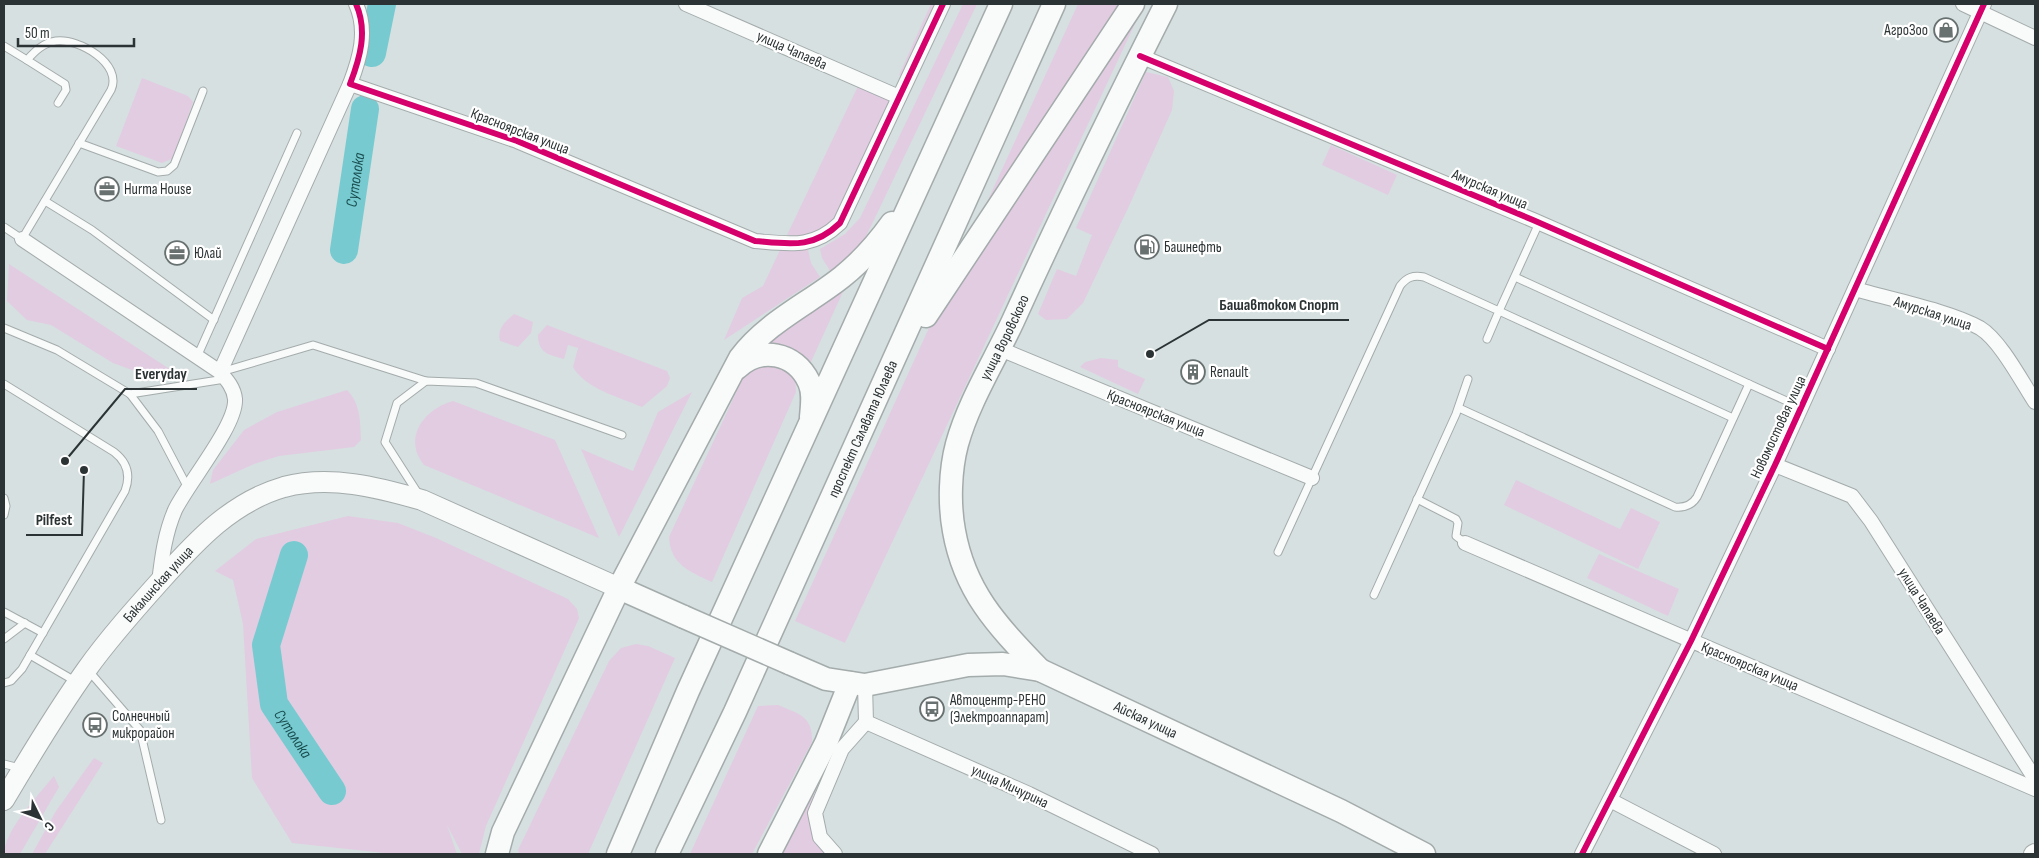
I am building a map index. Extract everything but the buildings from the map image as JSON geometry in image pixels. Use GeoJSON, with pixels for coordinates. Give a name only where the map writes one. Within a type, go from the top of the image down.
{"type":"FeatureCollection","features":[{"type":"Feature","properties":{"kind":"main road"},"geometry":{"type":"LineString","coordinates":[[618,854],[688,692],[1001,4]]}},
{"type":"Feature","properties":{"kind":"main road","name":"проспект Салавата Юлаева"},"geometry":{"type":"LineString","coordinates":[[667,854],[876,401],[1054,4]]}},
{"type":"Feature","properties":{"kind":"main road"},"geometry":{"type":"LineString","coordinates":[[876,401],[942,293],[1134,4]]}},
{"type":"Feature","properties":{"kind":"main road","name":"улица Воровского"},"geometry":{"type":"LineString","coordinates":[[1040,670],[992,619],[978,597],[960,558],[954,530],[952,503],[956,447],[964,421],[1000,349],[1076,182],[1166,4]]}},
{"type":"Feature","properties":{"kind":"main road"},"geometry":{"type":"LineString","coordinates":[[498,850],[619,588],[740,358],[759,335],[860,262],[882,236],[920,184]]}},
{"type":"Feature","properties":{"kind":"main road"},"geometry":{"type":"LineString","coordinates":[[729,376],[741,364],[761,354],[781,356],[792,361],[802,370],[809,382],[812,395],[810,425]]}},
{"type":"Feature","properties":{"kind":"main road","name":"Бакалинская улица"},"geometry":{"type":"LineString","coordinates":[[4,800],[13,766],[82,676],[158,583],[214,524],[245,502],[285,487],[332,481],[388,490],[422,500],[619,588]]}},
{"type":"Feature","properties":{"kind":"main road"},"geometry":{"type":"LineString","coordinates":[[619,588],[826,679],[858,684],[769,854]]}},
{"type":"Feature","properties":{"kind":"main road","name":"Айская улица"},"geometry":{"type":"LineString","coordinates":[[858,684],[968,665],[1003,664],[1040,670],[1349,815],[1424,854]]}},
{"type":"Feature","properties":{"kind":"street"},"geometry":{"type":"LineString","coordinates":[[223,375],[350,84],[362,50],[363,32],[356,4]]}},
{"type":"Feature","properties":{"kind":"street","name":"улица Чапаева"},"geometry":{"type":"LineString","coordinates":[[686,4],[899,97]]}},
{"type":"Feature","properties":{"kind":"street","name":"Красноярская улица"},"geometry":{"type":"LineString","coordinates":[[350,84],[517,141],[755,240],[784,244],[815,241],[828,234],[840,223],[943,4]]}},
{"type":"Feature","properties":{"kind":"street"},"geometry":{"type":"LineString","coordinates":[[1963,4],[1982,8],[2035,38]]}},
{"type":"Feature","properties":{"kind":"street","name":"Новомостовая улица"},"geometry":{"type":"LineString","coordinates":[[1582,854],[1691,641],[1828,349],[1982,8]]}},
{"type":"Feature","properties":{"kind":"street","name":"Амурская улица"},"geometry":{"type":"LineString","coordinates":[[1140,56],[1539,223],[1828,349]]}},
{"type":"Feature","properties":{"kind":"street"},"geometry":{"type":"LineString","coordinates":[[22,239],[197,356],[223,375],[233,389],[235,400],[232,416],[188,488],[169,525],[158,583]]}},
{"type":"Feature","properties":{"kind":"street","name":"Амурская улица"},"geometry":{"type":"LineString","coordinates":[[1855,290],[1945,315],[1981,329],[2006,356],[2035,402]]}},
{"type":"Feature","properties":{"kind":"street","name":"Красноярская улица"},"geometry":{"type":"LineString","coordinates":[[1000,349],[1312,478]]}},
{"type":"Feature","properties":{"kind":"street","name":"улица Чапаева"},"geometry":{"type":"LineString","coordinates":[[1774,464],[1852,496],[1871,521],[2035,779]]}},
{"type":"Feature","properties":{"kind":"street","name":"Красноярская улица"},"geometry":{"type":"LineString","coordinates":[[1465,543],[2035,789]]}},
{"type":"Feature","properties":{"kind":"street"},"geometry":{"type":"LineString","coordinates":[[832,853],[820,837],[816,813],[842,749],[866,722],[858,684]]}},
{"type":"Feature","properties":{"kind":"street","name":"улица Мичурина"},"geometry":{"type":"LineString","coordinates":[[866,722],[1029,794],[1152,854]]}},
{"type":"Feature","properties":{"kind":"street"},"geometry":{"type":"LineString","coordinates":[[1610,800],[1714,854]]}},
{"type":"Feature","properties":{"kind":"lane"},"geometry":{"type":"LineString","coordinates":[[4,227],[22,239],[111,90],[114,78],[108,65],[79,44],[66,41],[48,44],[38,49],[27,60]]}},
{"type":"Feature","properties":{"kind":"lane"},"geometry":{"type":"LineString","coordinates":[[4,46],[65,84],[66,90],[58,103]]}},
{"type":"Feature","properties":{"kind":"lane"},"geometry":{"type":"LineString","coordinates":[[79,143],[158,172],[166,171],[174,165],[203,91]]}},
{"type":"Feature","properties":{"kind":"lane"},"geometry":{"type":"LineString","coordinates":[[197,356],[296,133]]}},
{"type":"Feature","properties":{"kind":"lane"},"geometry":{"type":"LineString","coordinates":[[44,201],[92,230],[214,320]]}},
{"type":"Feature","properties":{"kind":"lane"},"geometry":{"type":"LineString","coordinates":[[1487,338],[1539,223]]}},
{"type":"Feature","properties":{"kind":"lane"},"geometry":{"type":"LineString","coordinates":[[1278,552],[1400,286],[1411,276],[1424,277],[1733,418]]}},
{"type":"Feature","properties":{"kind":"lane"},"geometry":{"type":"LineString","coordinates":[[1515,277],[1800,407]]}},
{"type":"Feature","properties":{"kind":"lane"},"geometry":{"type":"LineString","coordinates":[[4,328],[58,350],[130,394],[158,431],[188,488]]}},
{"type":"Feature","properties":{"kind":"lane"},"geometry":{"type":"LineString","coordinates":[[130,394],[223,375],[313,345],[426,381],[476,383],[622,435]]}},
{"type":"Feature","properties":{"kind":"lane"},"geometry":{"type":"LineString","coordinates":[[1374,595],[1459,408],[1468,379]]}},
{"type":"Feature","properties":{"kind":"lane"},"geometry":{"type":"LineString","coordinates":[[422,500],[386,442],[396,403],[426,381]]}},
{"type":"Feature","properties":{"kind":"lane"},"geometry":{"type":"LineString","coordinates":[[4,384],[114,452],[120,457],[127,471],[125,490],[43,633],[17,676],[4,683]]}},
{"type":"Feature","properties":{"kind":"lane"},"geometry":{"type":"LineString","coordinates":[[1459,408],[1675,507],[1682,507],[1690,504],[1697,497],[1749,384]]}},
{"type":"Feature","properties":{"kind":"lane"},"geometry":{"type":"LineString","coordinates":[[4,498],[6,506],[4,515]]}},
{"type":"Feature","properties":{"kind":"lane"},"geometry":{"type":"LineString","coordinates":[[1417,500],[1456,519],[1458,522],[1456,536],[1465,543]]}},
{"type":"Feature","properties":{"kind":"lane"},"geometry":{"type":"LineString","coordinates":[[4,612],[43,633]]}},
{"type":"Feature","properties":{"kind":"lane"},"geometry":{"type":"LineString","coordinates":[[4,639],[25,623]]}},
{"type":"Feature","properties":{"kind":"lane"},"geometry":{"type":"LineString","coordinates":[[30,655],[82,676],[140,730],[161,820]]}},
{"type":"Feature","properties":{"kind":"shaded area"},"geometry":{"type":"Polygon","coordinates":[[[931,4],[939,4],[904,77],[899,75],[931,4]]]}},
{"type":"Feature","properties":{"kind":"shaded area"},"geometry":{"type":"Polygon","coordinates":[[[963,4],[977,4],[873,222],[863,242],[832,274],[822,258],[820,249],[845,234],[860,218],[963,4]]]}},
{"type":"Feature","properties":{"kind":"shaded area"},"geometry":{"type":"Polygon","coordinates":[[[1078,4],[1120,4],[987,202],[1078,4]]]}},
{"type":"Feature","properties":{"kind":"shaded area"},"geometry":{"type":"Polygon","coordinates":[[[1141,11],[845,643],[795,621],[939,306],[1141,11]]]}},
{"type":"Feature","properties":{"kind":"shaded area"},"geometry":{"type":"Polygon","coordinates":[[[1146,72],[1168,77],[1174,91],[1172,110],[1083,303],[1067,319],[1046,320],[1038,314],[1057,269],[1076,276],[1092,235],[1076,228],[1146,72]]]}},
{"type":"Feature","properties":{"kind":"shaded area"},"geometry":{"type":"Polygon","coordinates":[[[142,78],[188,96],[193,102],[174,158],[162,163],[116,146],[142,78]]]}},
{"type":"Feature","properties":{"kind":"shaded area"},"geometry":{"type":"Polygon","coordinates":[[[859,84],[892,99],[836,221],[809,237],[787,235],[859,84]]]}},
{"type":"Feature","properties":{"kind":"shaded area"},"geometry":{"type":"Polygon","coordinates":[[[1331,145],[1397,175],[1388,195],[1322,165],[1331,145]]]}},
{"type":"Feature","properties":{"kind":"shaded area"},"geometry":{"type":"Polygon","coordinates":[[[780,250],[808,250],[811,263],[820,277],[724,340],[742,298],[763,286],[780,250]]]}},
{"type":"Feature","properties":{"kind":"shaded area"},"geometry":{"type":"Polygon","coordinates":[[[9,264],[171,370],[164,376],[143,374],[113,363],[51,325],[27,320],[7,301],[9,264]]]}},
{"type":"Feature","properties":{"kind":"shaded area"},"geometry":{"type":"Polygon","coordinates":[[[847,283],[810,364],[788,347],[766,343],[847,283]]]}},
{"type":"Feature","properties":{"kind":"shaded area"},"geometry":{"type":"Polygon","coordinates":[[[514,314],[533,322],[531,333],[518,347],[500,341],[499,336],[502,326],[514,314]]]}},
{"type":"Feature","properties":{"kind":"shaded area"},"geometry":{"type":"Polygon","coordinates":[[[547,325],[667,371],[670,378],[667,386],[642,407],[594,387],[579,375],[573,367],[578,348],[568,345],[564,359],[549,354],[542,349],[538,335],[547,325]]]}},
{"type":"Feature","properties":{"kind":"shaded area"},"geometry":{"type":"Polygon","coordinates":[[[1101,358],[1118,360],[1118,367],[1145,379],[1138,394],[1080,367],[1085,362],[1101,358]]]}},
{"type":"Feature","properties":{"kind":"shaded area"},"geometry":{"type":"Polygon","coordinates":[[[770,359],[795,377],[796,392],[712,582],[696,575],[677,560],[670,546],[669,537],[748,367],[770,359]]]}},
{"type":"Feature","properties":{"kind":"shaded area"},"geometry":{"type":"Polygon","coordinates":[[[347,390],[355,401],[360,420],[361,440],[354,447],[279,456],[254,464],[210,484],[213,470],[244,430],[277,412],[347,390]]]}},
{"type":"Feature","properties":{"kind":"shaded area"},"geometry":{"type":"Polygon","coordinates":[[[692,392],[619,537],[581,449],[633,471],[658,412],[692,392]]]}},
{"type":"Feature","properties":{"kind":"shaded area"},"geometry":{"type":"Polygon","coordinates":[[[453,401],[555,440],[599,538],[424,465],[415,445],[419,426],[433,411],[453,401]]]}},
{"type":"Feature","properties":{"kind":"shaded area"},"geometry":{"type":"Polygon","coordinates":[[[1516,480],[1620,529],[1631,508],[1660,522],[1638,569],[1504,505],[1516,480]]]}},
{"type":"Feature","properties":{"kind":"shaded area"},"geometry":{"type":"Polygon","coordinates":[[[348,516],[398,523],[436,538],[568,599],[577,609],[579,618],[486,826],[479,854],[462,854],[447,825],[457,854],[394,854],[292,843],[252,778],[243,624],[233,580],[215,571],[256,539],[348,516]]]}},
{"type":"Feature","properties":{"kind":"shaded area"},"geometry":{"type":"Polygon","coordinates":[[[1599,554],[1679,589],[1668,616],[1587,578],[1599,554]]]}},
{"type":"Feature","properties":{"kind":"shaded area"},"geometry":{"type":"Polygon","coordinates":[[[636,644],[648,646],[675,658],[588,854],[519,854],[518,850],[609,661],[621,648],[636,644]]]}},
{"type":"Feature","properties":{"kind":"shaded area"},"geometry":{"type":"Polygon","coordinates":[[[778,705],[798,714],[807,721],[812,733],[812,742],[752,854],[690,854],[758,706],[778,705]]]}},
{"type":"Feature","properties":{"kind":"shaded area"},"geometry":{"type":"Polygon","coordinates":[[[94,758],[103,763],[45,854],[32,854],[56,811],[94,758]]]}},
{"type":"Feature","properties":{"kind":"shaded area"},"geometry":{"type":"Polygon","coordinates":[[[54,776],[59,787],[20,854],[4,854],[16,824],[54,776]]]}},
{"type":"Feature","properties":{"kind":"shaded area"},"geometry":{"type":"Polygon","coordinates":[[[819,785],[814,821],[817,837],[825,854],[781,854],[819,785]]]}},
{"type":"Feature","properties":{"kind":"waterway","name":"Сутолока"},"geometry":{"type":"LineString","coordinates":[[372,53],[382,4]]}},
{"type":"Feature","properties":{"kind":"waterway","name":"Сутолока"},"geometry":{"type":"LineString","coordinates":[[344,250],[365,109]]}},
{"type":"Feature","properties":{"kind":"waterway","name":"Сутолока"},"geometry":{"type":"LineString","coordinates":[[294,555],[266,645],[274,704],[332,791]]}},
{"type":"Feature","properties":{"kind":"cycle path"},"geometry":{"type":"LineString","coordinates":[[356,4],[360,14],[362,34],[357,64],[350,84],[517,141],[755,241],[779,243],[810,241],[820,237],[840,223],[943,4]]}},
{"type":"Feature","properties":{"kind":"cycle path"},"geometry":{"type":"LineString","coordinates":[[1582,854],[1691,641],[1775,465],[1984,4]]}},
{"type":"Feature","properties":{"kind":"cycle path"},"geometry":{"type":"LineString","coordinates":[[1140,56],[1533,220],[1828,349]]}},
{"type":"Feature","properties":{"kind":"place","name":"АгроЗоо"},"geometry":{"type":"Point","coordinates":[1946,30]}},
{"type":"Feature","properties":{"kind":"place","name":"Hurma House"},"geometry":{"type":"Point","coordinates":[107,189]}},
{"type":"Feature","properties":{"kind":"place","name":"Башнефть"},"geometry":{"type":"Point","coordinates":[1147,247]}},
{"type":"Feature","properties":{"kind":"place","name":"Юлай"},"geometry":{"type":"Point","coordinates":[177,253]}},
{"type":"Feature","properties":{"kind":"place","name":"Башавтоком Спорт"},"geometry":{"type":"Point","coordinates":[1150,354]}},
{"type":"Feature","properties":{"kind":"place","name":"Renault"},"geometry":{"type":"Point","coordinates":[1193,372]}},
{"type":"Feature","properties":{"kind":"place","name":"Everyday"},"geometry":{"type":"Point","coordinates":[65,461]}},
{"type":"Feature","properties":{"kind":"place","name":"Pilfest"},"geometry":{"type":"Point","coordinates":[84,470]}},
{"type":"Feature","properties":{"kind":"place","name":"Автоцентр-РЕНО (Электроаппарат)"},"geometry":{"type":"Point","coordinates":[932,709]}},
{"type":"Feature","properties":{"kind":"place","name":"Солнечный микрорайон"},"geometry":{"type":"Point","coordinates":[95,725]}}]}
